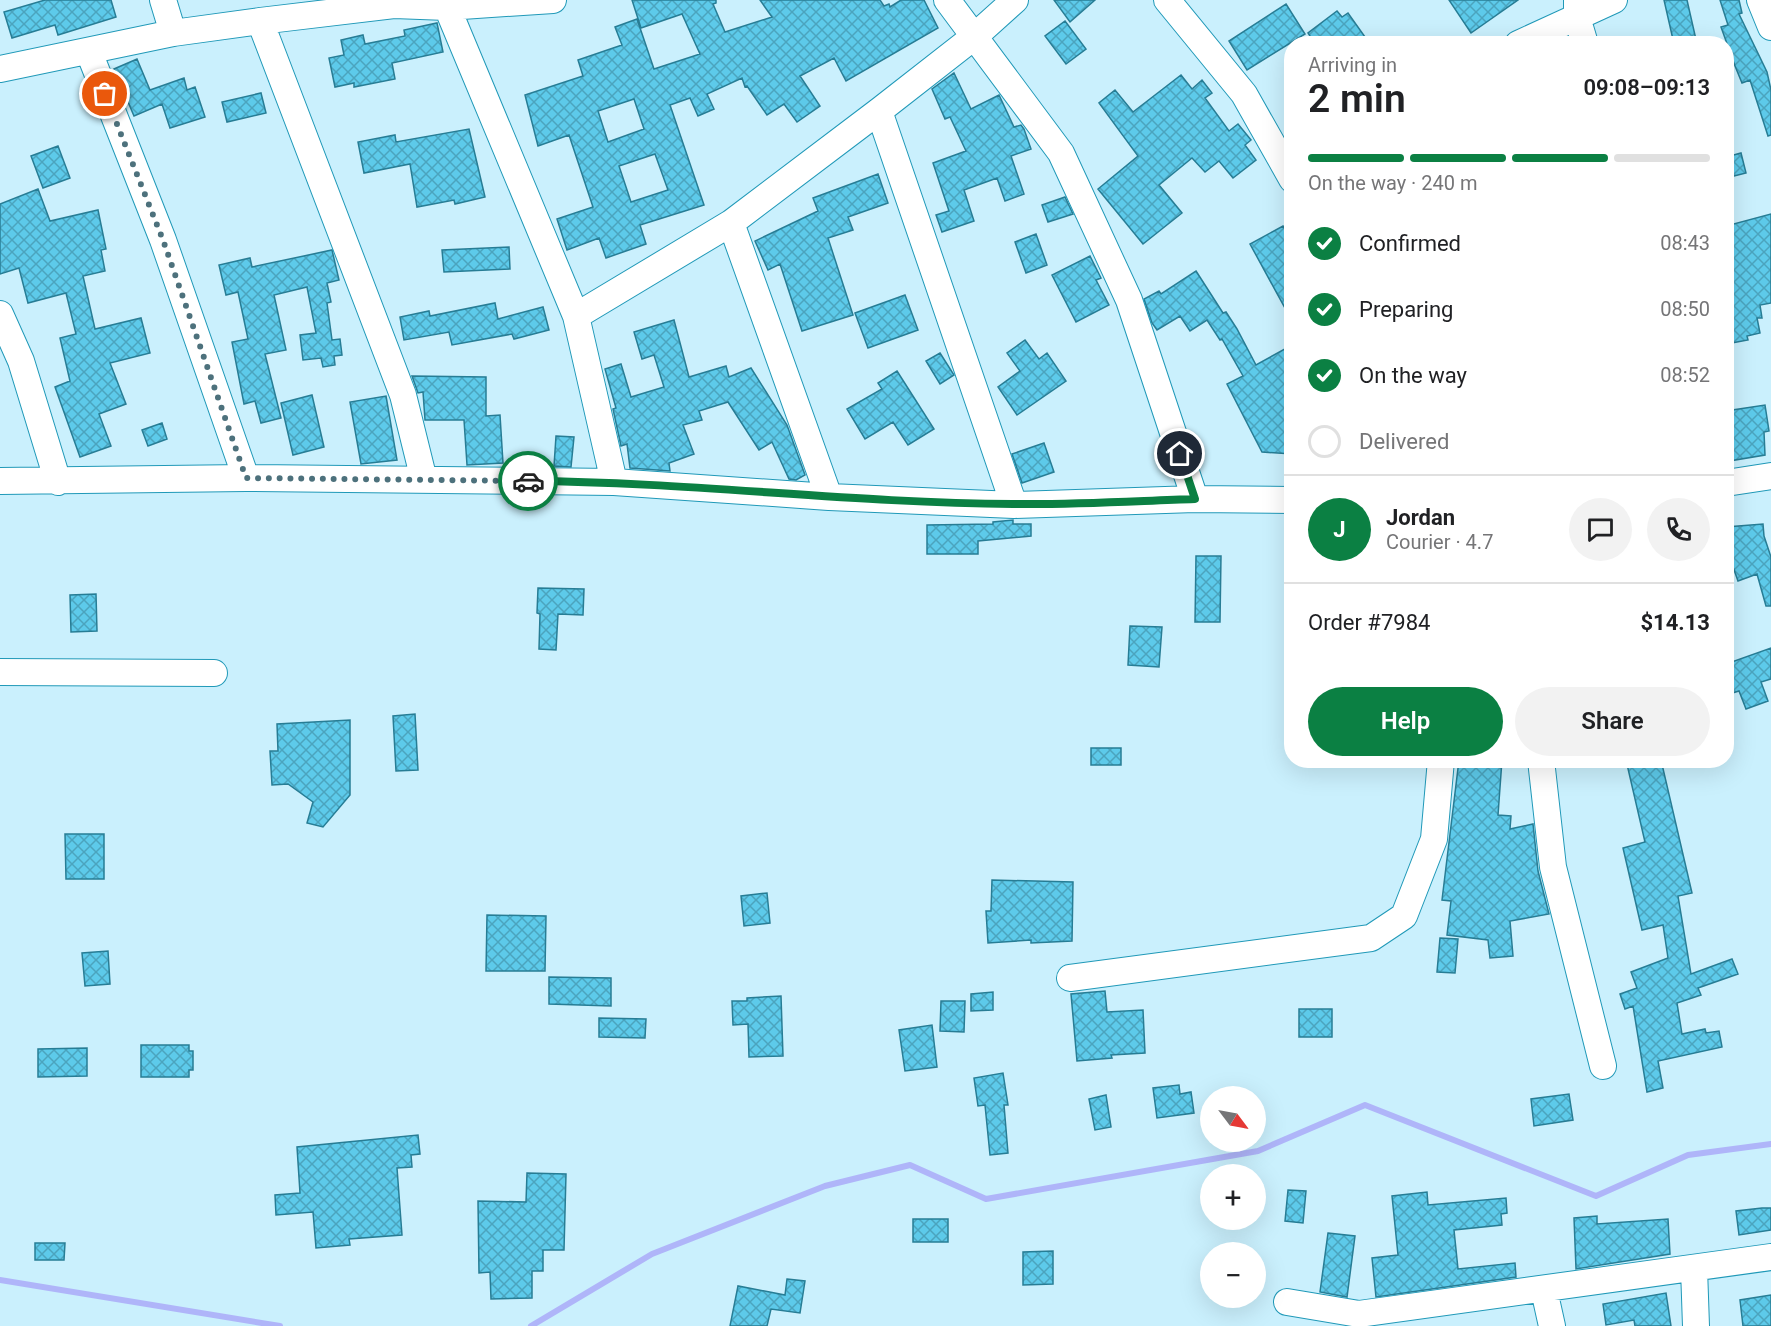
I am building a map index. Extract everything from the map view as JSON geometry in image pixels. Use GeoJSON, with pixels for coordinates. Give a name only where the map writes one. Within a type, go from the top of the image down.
{"type":"FeatureCollection","features":[{"type":"Feature","properties":{"kind":"street"},"geometry":{"type":"LineString","coordinates":[[163,0],[173,33]]}},
{"type":"Feature","properties":{"kind":"street"},"geometry":{"type":"LineString","coordinates":[[0,69],[173,33],[393,3],[447,7],[553,0]]}},
{"type":"Feature","properties":{"kind":"street"},"geometry":{"type":"LineString","coordinates":[[947,0],[1060,153],[1129,300],[1195,499]]}},
{"type":"Feature","properties":{"kind":"street"},"geometry":{"type":"LineString","coordinates":[[576,316],[731,223],[975,36],[1015,0]]}},
{"type":"Feature","properties":{"kind":"street"},"geometry":{"type":"LineString","coordinates":[[1167,0],[1244,94],[1284,165]]}},
{"type":"Feature","properties":{"kind":"street"},"geometry":{"type":"LineString","coordinates":[[1531,36],[1577,8],[1614,0]]}},
{"type":"Feature","properties":{"kind":"street"},"geometry":{"type":"LineString","coordinates":[[1760,0],[1771,27]]}},
{"type":"Feature","properties":{"kind":"street"},"geometry":{"type":"LineString","coordinates":[[447,7],[576,316],[614,482]]}},
{"type":"Feature","properties":{"kind":"street"},"geometry":{"type":"LineString","coordinates":[[1577,8],[1583,36]]}},
{"type":"Feature","properties":{"kind":"street"},"geometry":{"type":"LineString","coordinates":[[260,21],[403,395],[424,480]]}},
{"type":"Feature","properties":{"kind":"street"},"geometry":{"type":"LineString","coordinates":[[89,52],[163,240],[246,478]]}},
{"type":"Feature","properties":{"kind":"street"},"geometry":{"type":"LineString","coordinates":[[879,111],[1014,504]]}},
{"type":"Feature","properties":{"kind":"street"},"geometry":{"type":"LineString","coordinates":[[731,223],[829,497]]}},
{"type":"Feature","properties":{"kind":"street"},"geometry":{"type":"LineString","coordinates":[[0,314],[21,361],[58,482]]}},
{"type":"Feature","properties":{"kind":"street"},"geometry":{"type":"LineString","coordinates":[[1734,482],[1771,476]]}},
{"type":"Feature","properties":{"kind":"street"},"geometry":{"type":"LineString","coordinates":[[0,481],[246,478],[614,482],[829,497],[1014,504],[1195,499],[1284,500]]}},
{"type":"Feature","properties":{"kind":"street"},"geometry":{"type":"LineString","coordinates":[[0,672],[214,673]]}},
{"type":"Feature","properties":{"kind":"street"},"geometry":{"type":"LineString","coordinates":[[1070,978],[1371,938],[1404,916],[1434,839],[1440,768]]}},
{"type":"Feature","properties":{"kind":"street"},"geometry":{"type":"LineString","coordinates":[[1542,768],[1552,867],[1603,1066]]}},
{"type":"Feature","properties":{"kind":"street"},"geometry":{"type":"LineString","coordinates":[[1287,1302],[1359,1314],[1771,1257]]}},
{"type":"Feature","properties":{"kind":"street"},"geometry":{"type":"LineString","coordinates":[[1694,1268],[1696,1326]]}},
{"type":"Feature","properties":{"kind":"street"},"geometry":{"type":"LineString","coordinates":[[1544,1290],[1552,1326]]}},
{"type":"Feature","properties":{"kind":"building"},"geometry":{"type":"Polygon","coordinates":[[[45,0],[111,0],[116,17],[58,35],[55,25],[12,38],[4,12],[45,0]]]}},
{"type":"Feature","properties":{"kind":"building"},"geometry":{"type":"Polygon","coordinates":[[[632,0],[716,0],[713,4],[725,32],[772,17],[760,0],[880,0],[884,6],[889,4],[890,7],[901,0],[924,0],[938,28],[846,81],[834,58],[800,76],[820,106],[797,122],[784,104],[767,115],[747,86],[745,87],[742,78],[707,94],[714,109],[698,116],[690,98],[670,105],[704,205],[640,225],[646,244],[606,258],[599,238],[567,250],[557,219],[593,207],[569,135],[538,146],[525,95],[583,76],[578,60],[622,45],[615,27],[637,19],[654,69],[700,54],[682,14],[641,28],[632,0]],[[634,99],[598,111],[608,142],[644,129],[634,99]],[[655,154],[619,166],[631,202],[668,190],[655,154]]]}},
{"type":"Feature","properties":{"kind":"building"},"geometry":{"type":"Polygon","coordinates":[[[1054,0],[1095,0],[1070,22],[1054,0]]]}},
{"type":"Feature","properties":{"kind":"building"},"geometry":{"type":"Polygon","coordinates":[[[1449,0],[1518,0],[1471,33],[1449,0]]]}},
{"type":"Feature","properties":{"kind":"building"},"geometry":{"type":"Polygon","coordinates":[[[1664,0],[1687,0],[1695,36],[1672,36],[1664,0]]]}},
{"type":"Feature","properties":{"kind":"building"},"geometry":{"type":"Polygon","coordinates":[[[1720,0],[1739,0],[1742,13],[1739,14],[1767,72],[1771,90],[1771,135],[1768,136],[1750,80],[1742,83],[1735,66],[1734,36],[1724,36],[1721,27],[1728,25],[1720,0]]]}},
{"type":"Feature","properties":{"kind":"building"},"geometry":{"type":"Polygon","coordinates":[[[1286,4],[1305,34],[1284,36],[1284,47],[1247,70],[1229,41],[1286,4]]]}},
{"type":"Feature","properties":{"kind":"building"},"geometry":{"type":"Polygon","coordinates":[[[1337,11],[1342,17],[1348,13],[1364,36],[1310,36],[1308,33],[1337,11]]]}},
{"type":"Feature","properties":{"kind":"building"},"geometry":{"type":"Polygon","coordinates":[[[1065,21],[1086,49],[1066,64],[1045,36],[1065,21]]]}},
{"type":"Feature","properties":{"kind":"building"},"geometry":{"type":"Polygon","coordinates":[[[437,23],[443,52],[392,63],[395,79],[354,87],[354,83],[335,87],[329,58],[344,55],[341,40],[363,35],[365,44],[405,36],[404,30],[437,23]]]}},
{"type":"Feature","properties":{"kind":"building"},"geometry":{"type":"Polygon","coordinates":[[[137,59],[150,90],[184,78],[187,90],[195,87],[205,117],[170,128],[162,104],[134,116],[114,69],[137,59]]]}},
{"type":"Feature","properties":{"kind":"building"},"geometry":{"type":"Polygon","coordinates":[[[954,73],[971,109],[999,95],[1014,127],[1021,125],[1024,129],[1031,149],[1011,156],[1024,194],[1005,201],[997,178],[964,190],[974,221],[942,232],[936,215],[949,211],[933,163],[966,151],[950,117],[945,119],[932,89],[954,73]]]}},
{"type":"Feature","properties":{"kind":"building"},"geometry":{"type":"Polygon","coordinates":[[[1181,75],[1192,89],[1202,80],[1212,93],[1205,98],[1229,131],[1238,124],[1251,140],[1245,145],[1256,160],[1233,178],[1219,161],[1205,172],[1192,158],[1159,185],[1182,213],[1143,244],[1098,189],[1138,156],[1099,103],[1115,90],[1133,112],[1181,75]]]}},
{"type":"Feature","properties":{"kind":"building"},"geometry":{"type":"Polygon","coordinates":[[[261,93],[266,113],[227,122],[222,102],[261,93]]]}},
{"type":"Feature","properties":{"kind":"building"},"geometry":{"type":"Polygon","coordinates":[[[469,129],[485,197],[455,204],[454,200],[417,207],[410,164],[364,173],[358,142],[395,135],[396,142],[469,129]]]}},
{"type":"Feature","properties":{"kind":"building"},"geometry":{"type":"Polygon","coordinates":[[[58,146],[70,178],[43,188],[31,156],[58,146]]]}},
{"type":"Feature","properties":{"kind":"building"},"geometry":{"type":"Polygon","coordinates":[[[1741,153],[1746,173],[1734,176],[1734,155],[1741,153]]]}},
{"type":"Feature","properties":{"kind":"building"},"geometry":{"type":"Polygon","coordinates":[[[878,174],[888,203],[848,217],[853,230],[828,238],[853,315],[802,331],[780,264],[768,270],[755,241],[818,211],[813,198],[878,174]]]}},
{"type":"Feature","properties":{"kind":"building"},"geometry":{"type":"Polygon","coordinates":[[[38,189],[50,221],[98,210],[106,249],[101,250],[105,271],[83,276],[95,329],[141,318],[150,353],[110,363],[126,404],[99,414],[111,446],[80,457],[55,387],[70,381],[60,338],[76,334],[66,293],[28,303],[19,268],[0,274],[0,204],[38,189]]]}},
{"type":"Feature","properties":{"kind":"building"},"geometry":{"type":"Polygon","coordinates":[[[1065,197],[1073,214],[1048,222],[1042,205],[1065,197]]]}},
{"type":"Feature","properties":{"kind":"building"},"geometry":{"type":"Polygon","coordinates":[[[1771,214],[1771,303],[1760,305],[1762,318],[1757,318],[1760,333],[1747,336],[1748,340],[1734,343],[1734,224],[1771,214]]]}},
{"type":"Feature","properties":{"kind":"building"},"geometry":{"type":"Polygon","coordinates":[[[1283,226],[1284,228],[1284,306],[1250,244],[1283,226]]]}},
{"type":"Feature","properties":{"kind":"building"},"geometry":{"type":"Polygon","coordinates":[[[1036,234],[1047,265],[1026,273],[1015,242],[1036,234]]]}},
{"type":"Feature","properties":{"kind":"building"},"geometry":{"type":"Polygon","coordinates":[[[509,247],[510,269],[444,272],[442,250],[509,247]]]}},
{"type":"Feature","properties":{"kind":"building"},"geometry":{"type":"Polygon","coordinates":[[[332,250],[339,280],[327,283],[331,302],[327,303],[332,340],[340,339],[342,355],[334,356],[335,365],[323,367],[321,358],[303,360],[300,335],[316,333],[307,287],[274,295],[286,350],[265,354],[281,418],[261,423],[255,401],[244,404],[232,342],[248,339],[238,292],[226,295],[219,265],[250,258],[252,267],[332,250]]]}},
{"type":"Feature","properties":{"kind":"building"},"geometry":{"type":"Polygon","coordinates":[[[1090,256],[1101,278],[1096,280],[1109,305],[1076,322],[1052,275],[1090,256]]]}},
{"type":"Feature","properties":{"kind":"building"},"geometry":{"type":"Polygon","coordinates":[[[1196,271],[1223,313],[1226,312],[1237,329],[1256,365],[1284,349],[1284,453],[1262,452],[1227,384],[1243,376],[1222,339],[1220,340],[1207,320],[1190,331],[1180,316],[1157,330],[1152,323],[1144,299],[1159,291],[1161,294],[1196,271]]]}},
{"type":"Feature","properties":{"kind":"building"},"geometry":{"type":"Polygon","coordinates":[[[905,295],[918,330],[868,348],[855,313],[905,295]]]}},
{"type":"Feature","properties":{"kind":"building"},"geometry":{"type":"Polygon","coordinates":[[[495,303],[498,319],[543,307],[549,330],[514,339],[512,334],[452,345],[449,332],[404,340],[400,317],[429,311],[430,316],[495,303]]]}},
{"type":"Feature","properties":{"kind":"building"},"geometry":{"type":"Polygon","coordinates":[[[674,320],[689,377],[726,366],[729,377],[751,368],[787,425],[805,475],[796,480],[789,479],[772,442],[759,450],[728,402],[699,411],[702,420],[683,425],[694,454],[669,463],[670,471],[630,468],[627,444],[621,446],[613,409],[616,408],[605,369],[621,364],[631,397],[664,387],[654,355],[642,359],[634,332],[674,320]]]}},
{"type":"Feature","properties":{"kind":"building"},"geometry":{"type":"Polygon","coordinates":[[[1025,340],[1039,359],[1047,353],[1066,381],[1017,415],[998,387],[1020,371],[1007,353],[1025,340]]]}},
{"type":"Feature","properties":{"kind":"building"},"geometry":{"type":"Polygon","coordinates":[[[940,353],[954,375],[940,384],[926,361],[940,353]]]}},
{"type":"Feature","properties":{"kind":"building"},"geometry":{"type":"Polygon","coordinates":[[[897,371],[934,429],[908,445],[893,422],[865,439],[847,409],[882,389],[878,383],[897,371]]]}},
{"type":"Feature","properties":{"kind":"building"},"geometry":{"type":"Polygon","coordinates":[[[412,376],[486,377],[486,416],[500,415],[503,463],[467,465],[464,420],[425,420],[423,392],[418,393],[412,376]]]}},
{"type":"Feature","properties":{"kind":"building"},"geometry":{"type":"Polygon","coordinates":[[[312,395],[324,447],[293,455],[281,403],[312,395]]]}},
{"type":"Feature","properties":{"kind":"building"},"geometry":{"type":"Polygon","coordinates":[[[386,396],[397,460],[361,464],[350,402],[386,396]]]}},
{"type":"Feature","properties":{"kind":"building"},"geometry":{"type":"Polygon","coordinates":[[[1765,405],[1769,431],[1764,432],[1765,455],[1734,460],[1734,410],[1765,405]]]}},
{"type":"Feature","properties":{"kind":"building"},"geometry":{"type":"Polygon","coordinates":[[[162,423],[167,439],[148,446],[142,430],[162,423]]]}},
{"type":"Feature","properties":{"kind":"building"},"geometry":{"type":"Polygon","coordinates":[[[556,436],[574,437],[571,467],[554,466],[556,436]]]}},
{"type":"Feature","properties":{"kind":"building"},"geometry":{"type":"Polygon","coordinates":[[[1044,443],[1054,472],[1022,483],[1012,454],[1044,443]]]}},
{"type":"Feature","properties":{"kind":"building"},"geometry":{"type":"Polygon","coordinates":[[[1013,520],[1013,524],[1031,524],[1031,536],[978,541],[978,554],[927,554],[927,525],[993,524],[993,522],[1013,520]]]}},
{"type":"Feature","properties":{"kind":"building"},"geometry":{"type":"Polygon","coordinates":[[[1763,524],[1764,536],[1771,557],[1771,606],[1766,606],[1757,574],[1738,581],[1734,570],[1734,526],[1763,524]]]}},
{"type":"Feature","properties":{"kind":"building"},"geometry":{"type":"Polygon","coordinates":[[[1196,556],[1221,556],[1220,622],[1195,622],[1196,556]]]}},
{"type":"Feature","properties":{"kind":"building"},"geometry":{"type":"Polygon","coordinates":[[[538,588],[584,589],[583,615],[558,614],[556,650],[539,649],[538,588]]]}},
{"type":"Feature","properties":{"kind":"building"},"geometry":{"type":"Polygon","coordinates":[[[96,594],[97,631],[71,632],[70,595],[96,594]]]}},
{"type":"Feature","properties":{"kind":"building"},"geometry":{"type":"Polygon","coordinates":[[[1130,626],[1162,627],[1159,667],[1128,665],[1130,626]]]}},
{"type":"Feature","properties":{"kind":"building"},"geometry":{"type":"Polygon","coordinates":[[[1771,648],[1771,679],[1761,682],[1768,701],[1746,709],[1739,691],[1734,693],[1734,661],[1771,648]]]}},
{"type":"Feature","properties":{"kind":"building"},"geometry":{"type":"Polygon","coordinates":[[[415,714],[418,770],[396,771],[393,716],[415,714]]]}},
{"type":"Feature","properties":{"kind":"building"},"geometry":{"type":"Polygon","coordinates":[[[350,720],[350,795],[323,827],[307,823],[313,802],[288,784],[272,785],[270,751],[278,751],[277,724],[350,720]]]}},
{"type":"Feature","properties":{"kind":"building"},"geometry":{"type":"Polygon","coordinates":[[[1091,748],[1121,748],[1121,765],[1091,765],[1091,748]]]}},
{"type":"Feature","properties":{"kind":"building"},"geometry":{"type":"Polygon","coordinates":[[[1458,768],[1501,768],[1498,815],[1511,816],[1510,829],[1533,824],[1538,871],[1549,914],[1510,921],[1513,956],[1490,958],[1488,940],[1447,935],[1451,901],[1442,900],[1458,768]]]}},
{"type":"Feature","properties":{"kind":"building"},"geometry":{"type":"Polygon","coordinates":[[[1628,768],[1663,768],[1692,893],[1678,896],[1691,974],[1732,959],[1738,974],[1698,988],[1701,995],[1677,1003],[1682,1034],[1705,1029],[1706,1033],[1719,1031],[1722,1047],[1658,1061],[1663,1088],[1647,1092],[1633,1006],[1625,1009],[1620,994],[1637,988],[1631,972],[1668,958],[1663,925],[1642,930],[1623,848],[1645,842],[1628,768]]]}},
{"type":"Feature","properties":{"kind":"building"},"geometry":{"type":"Polygon","coordinates":[[[65,834],[104,834],[104,879],[66,879],[65,834]]]}},
{"type":"Feature","properties":{"kind":"building"},"geometry":{"type":"Polygon","coordinates":[[[992,880],[1073,882],[1072,941],[1031,943],[1031,940],[988,943],[986,911],[991,911],[992,880]]]}},
{"type":"Feature","properties":{"kind":"building"},"geometry":{"type":"Polygon","coordinates":[[[767,893],[770,923],[744,926],[741,896],[767,893]]]}},
{"type":"Feature","properties":{"kind":"building"},"geometry":{"type":"Polygon","coordinates":[[[487,915],[546,916],[545,971],[486,971],[487,915]]]}},
{"type":"Feature","properties":{"kind":"building"},"geometry":{"type":"Polygon","coordinates":[[[1440,938],[1458,939],[1455,973],[1437,972],[1440,938]]]}},
{"type":"Feature","properties":{"kind":"building"},"geometry":{"type":"Polygon","coordinates":[[[108,951],[110,984],[85,986],[82,953],[108,951]]]}},
{"type":"Feature","properties":{"kind":"building"},"geometry":{"type":"Polygon","coordinates":[[[549,977],[611,978],[611,1006],[549,1004],[549,977]]]}},
{"type":"Feature","properties":{"kind":"building"},"geometry":{"type":"Polygon","coordinates":[[[1105,991],[1107,1012],[1143,1010],[1145,1053],[1111,1055],[1112,1058],[1077,1061],[1071,994],[1105,991]]]}},
{"type":"Feature","properties":{"kind":"building"},"geometry":{"type":"Polygon","coordinates":[[[993,992],[993,1010],[971,1011],[971,994],[993,992]]]}},
{"type":"Feature","properties":{"kind":"building"},"geometry":{"type":"Polygon","coordinates":[[[781,996],[783,1056],[749,1057],[748,1024],[733,1025],[732,1001],[781,996]]]}},
{"type":"Feature","properties":{"kind":"building"},"geometry":{"type":"Polygon","coordinates":[[[941,1001],[965,1001],[964,1032],[940,1031],[941,1001]]]}},
{"type":"Feature","properties":{"kind":"building"},"geometry":{"type":"Polygon","coordinates":[[[1299,1009],[1332,1009],[1332,1037],[1299,1037],[1299,1009]]]}},
{"type":"Feature","properties":{"kind":"building"},"geometry":{"type":"Polygon","coordinates":[[[599,1018],[646,1019],[645,1038],[599,1037],[599,1018]]]}},
{"type":"Feature","properties":{"kind":"building"},"geometry":{"type":"Polygon","coordinates":[[[932,1025],[937,1067],[905,1071],[899,1030],[932,1025]]]}},
{"type":"Feature","properties":{"kind":"building"},"geometry":{"type":"Polygon","coordinates":[[[141,1045],[189,1045],[189,1051],[193,1051],[193,1070],[189,1070],[189,1077],[141,1077],[141,1045]]]}},
{"type":"Feature","properties":{"kind":"building"},"geometry":{"type":"Polygon","coordinates":[[[87,1048],[87,1076],[38,1077],[38,1049],[87,1048]]]}},
{"type":"Feature","properties":{"kind":"building"},"geometry":{"type":"Polygon","coordinates":[[[1003,1073],[1008,1105],[1004,1105],[1008,1153],[990,1155],[985,1105],[978,1106],[974,1078],[1003,1073]]]}},
{"type":"Feature","properties":{"kind":"building"},"geometry":{"type":"Polygon","coordinates":[[[1179,1085],[1180,1094],[1191,1092],[1194,1113],[1157,1118],[1153,1088],[1179,1085]]]}},
{"type":"Feature","properties":{"kind":"building"},"geometry":{"type":"Polygon","coordinates":[[[1569,1094],[1573,1120],[1534,1126],[1531,1099],[1569,1094]]]}},
{"type":"Feature","properties":{"kind":"building"},"geometry":{"type":"Polygon","coordinates":[[[1106,1095],[1111,1127],[1095,1130],[1089,1099],[1106,1095]]]}},
{"type":"Feature","properties":{"kind":"building"},"geometry":{"type":"Polygon","coordinates":[[[418,1135],[420,1154],[411,1155],[412,1167],[397,1168],[402,1235],[349,1239],[350,1245],[316,1248],[313,1212],[276,1215],[275,1195],[300,1193],[297,1147],[418,1135]]]}},
{"type":"Feature","properties":{"kind":"building"},"geometry":{"type":"Polygon","coordinates":[[[527,1173],[566,1174],[564,1250],[543,1250],[543,1271],[532,1271],[532,1298],[491,1299],[490,1272],[479,1273],[478,1201],[526,1202],[527,1173]]]}},
{"type":"Feature","properties":{"kind":"building"},"geometry":{"type":"Polygon","coordinates":[[[1288,1190],[1306,1191],[1303,1223],[1285,1221],[1288,1190]]]}},
{"type":"Feature","properties":{"kind":"building"},"geometry":{"type":"Polygon","coordinates":[[[1427,1192],[1428,1205],[1506,1198],[1507,1213],[1501,1214],[1502,1225],[1454,1230],[1458,1269],[1515,1263],[1516,1277],[1376,1297],[1372,1258],[1398,1255],[1392,1196],[1427,1192]]]}},
{"type":"Feature","properties":{"kind":"building"},"geometry":{"type":"Polygon","coordinates":[[[1771,1208],[1771,1230],[1739,1235],[1736,1211],[1771,1208]]]}},
{"type":"Feature","properties":{"kind":"building"},"geometry":{"type":"Polygon","coordinates":[[[1597,1216],[1597,1224],[1668,1219],[1670,1254],[1576,1269],[1574,1218],[1597,1216]]]}},
{"type":"Feature","properties":{"kind":"building"},"geometry":{"type":"Polygon","coordinates":[[[913,1219],[948,1219],[948,1242],[913,1242],[913,1219]]]}},
{"type":"Feature","properties":{"kind":"building"},"geometry":{"type":"Polygon","coordinates":[[[1328,1233],[1355,1236],[1347,1297],[1320,1292],[1328,1233]]]}},
{"type":"Feature","properties":{"kind":"building"},"geometry":{"type":"Polygon","coordinates":[[[35,1243],[65,1243],[64,1260],[35,1260],[35,1243]]]}},
{"type":"Feature","properties":{"kind":"building"},"geometry":{"type":"Polygon","coordinates":[[[1053,1251],[1053,1284],[1023,1285],[1023,1252],[1053,1251]]]}},
{"type":"Feature","properties":{"kind":"building"},"geometry":{"type":"Polygon","coordinates":[[[787,1279],[805,1281],[800,1313],[771,1309],[767,1326],[730,1326],[738,1286],[785,1295],[787,1279]]]}},
{"type":"Feature","properties":{"kind":"building"},"geometry":{"type":"Polygon","coordinates":[[[1666,1293],[1671,1326],[1635,1326],[1634,1320],[1606,1325],[1603,1304],[1666,1293]]]}},
{"type":"Feature","properties":{"kind":"building"},"geometry":{"type":"Polygon","coordinates":[[[1771,1295],[1771,1326],[1743,1326],[1740,1300],[1771,1295]]]}},
{"type":"Feature","properties":{"kind":"waterway"},"geometry":{"type":"LineString","coordinates":[[531,1326],[652,1254],[825,1186],[910,1165],[986,1199],[1258,1151],[1365,1105],[1596,1196],[1688,1155],[1771,1144]]}},
{"type":"Feature","properties":{"kind":"waterway"},"geometry":{"type":"LineString","coordinates":[[0,1280],[280,1326]]}},
{"type":"Feature","properties":{"kind":"way so far"},"geometry":{"type":"LineString","coordinates":[[105,94],[163,240],[246,478],[528,481]]}},
{"type":"Feature","properties":{"kind":"route"},"geometry":{"type":"LineString","coordinates":[[528,481],[614,482],[829,497],[1014,504],[1195,499],[1180,454]]}}]}
